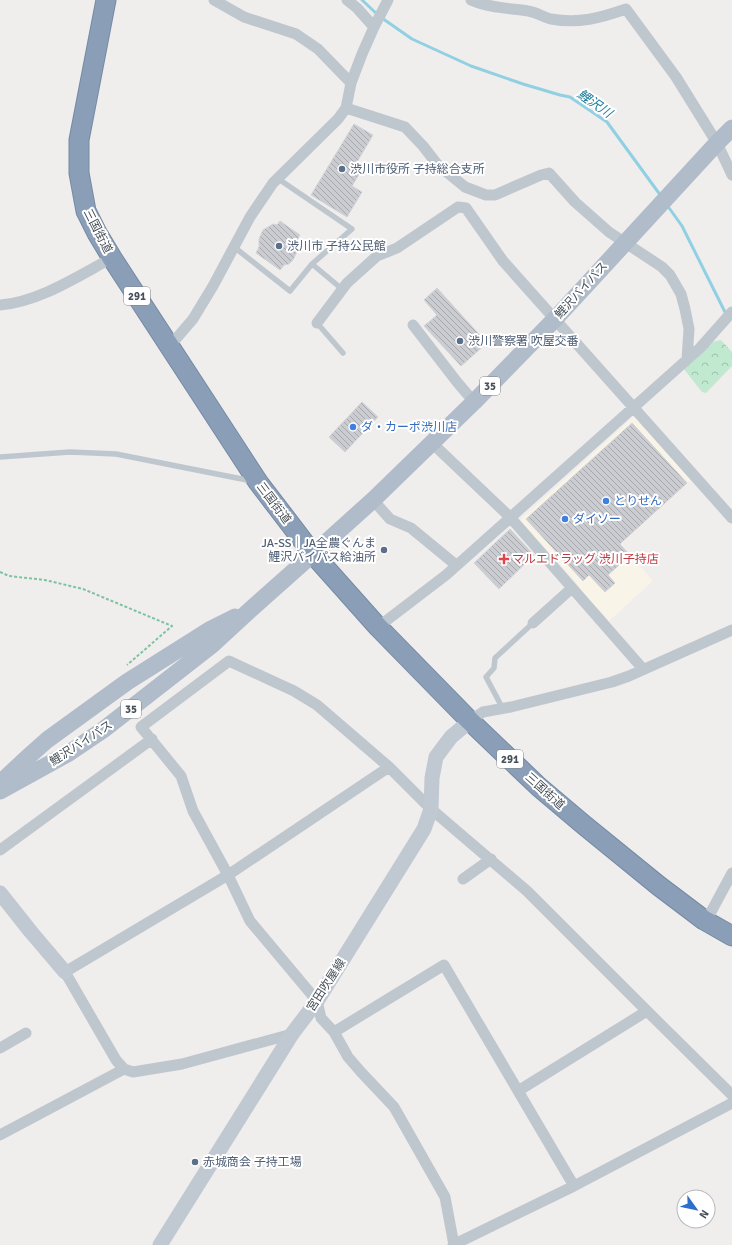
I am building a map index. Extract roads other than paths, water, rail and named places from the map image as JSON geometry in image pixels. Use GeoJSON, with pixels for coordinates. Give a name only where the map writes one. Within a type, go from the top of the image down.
{"type":"FeatureCollection","features":[{"type":"Feature","properties":{"kind":"highway","name":"三国街道"},"geometry":{"type":"LineString","coordinates":[[106,0],[79,140],[79,173],[86,211],[112,258],[258,482],[313,554],[378,628],[470,721],[539,787],[584,825],[659,886],[704,920],[732,936]]}},
{"type":"Feature","properties":{"kind":"main road","name":"鯉沢バイパス"},"geometry":{"type":"LineString","coordinates":[[0,791],[69,753],[103,730],[212,645],[373,500],[474,402],[555,319],[732,128]]}},
{"type":"Feature","properties":{"kind":"main road","name":"鯉沢バイパス"},"geometry":{"type":"LineString","coordinates":[[0,784],[28,756],[47,740],[127,682],[211,629],[250,610]]}},
{"type":"Feature","properties":{"kind":"main road","name":"宮田吹屋線"},"geometry":{"type":"LineString","coordinates":[[160,1245],[292,1034],[317,1001],[424,829],[431,809],[432,778],[436,757],[451,737],[470,721]]}},
{"type":"Feature","properties":{"kind":"main road"},"geometry":{"type":"LineString","coordinates":[[1,896],[65,972]]}},
{"type":"Feature","properties":{"kind":"street"},"geometry":{"type":"LineString","coordinates":[[214,0],[244,17],[296,34],[318,49],[351,83]]}},
{"type":"Feature","properties":{"kind":"street"},"geometry":{"type":"LineString","coordinates":[[347,0],[375,25]]}},
{"type":"Feature","properties":{"kind":"street"},"geometry":{"type":"LineString","coordinates":[[471,0],[498,7],[530,11],[551,19],[590,20],[604,17],[626,9],[676,77],[717,143],[732,175]]}},
{"type":"Feature","properties":{"kind":"street"},"geometry":{"type":"LineString","coordinates":[[169,347],[193,320],[250,217],[273,182],[338,119],[346,108],[351,83],[375,25],[387,2]]}},
{"type":"Feature","properties":{"kind":"street"},"geometry":{"type":"LineString","coordinates":[[346,108],[405,127],[437,164],[465,186],[486,195],[495,195],[549,173],[575,202],[609,232],[662,267],[675,283],[686,309],[688,329],[687,359]]}},
{"type":"Feature","properties":{"kind":"street"},"geometry":{"type":"LineString","coordinates":[[317,323],[347,283],[376,256],[397,248],[458,207],[466,208],[503,261],[732,518]]}},
{"type":"Feature","properties":{"kind":"street"},"geometry":{"type":"LineString","coordinates":[[0,305],[17,303],[34,298],[112,258]]}},
{"type":"Feature","properties":{"kind":"street"},"geometry":{"type":"LineString","coordinates":[[378,628],[446,575],[700,348],[731,313]]}},
{"type":"Feature","properties":{"kind":"street"},"geometry":{"type":"LineString","coordinates":[[413,325],[474,402]]}},
{"type":"Feature","properties":{"kind":"street"},"geometry":{"type":"LineString","coordinates":[[432,443],[510,517],[643,669]]}},
{"type":"Feature","properties":{"kind":"street"},"geometry":{"type":"LineString","coordinates":[[373,500],[390,519],[411,528],[456,565]]}},
{"type":"Feature","properties":{"kind":"street"},"geometry":{"type":"LineString","coordinates":[[533,623],[572,588]]}},
{"type":"Feature","properties":{"kind":"street"},"geometry":{"type":"LineString","coordinates":[[470,721],[483,712],[503,709],[612,682],[629,676],[732,630]]}},
{"type":"Feature","properties":{"kind":"street"},"geometry":{"type":"LineString","coordinates":[[732,1095],[527,891],[431,809],[389,767],[317,705],[288,688],[229,661],[141,727],[182,776],[193,811],[228,875],[250,921],[317,1001],[321,1018],[334,1032],[348,1057],[394,1107],[445,1197],[454,1245],[574,1186],[732,1103]]}},
{"type":"Feature","properties":{"kind":"street"},"geometry":{"type":"LineString","coordinates":[[0,850],[152,739]]}},
{"type":"Feature","properties":{"kind":"street"},"geometry":{"type":"LineString","coordinates":[[292,1034],[182,1064],[133,1072],[124,1069],[116,1060],[65,972],[228,875],[389,767]]}},
{"type":"Feature","properties":{"kind":"street"},"geometry":{"type":"LineString","coordinates":[[463,879],[491,859]]}},
{"type":"Feature","properties":{"kind":"street"},"geometry":{"type":"LineString","coordinates":[[704,920],[711,912],[732,873]]}},
{"type":"Feature","properties":{"kind":"street"},"geometry":{"type":"LineString","coordinates":[[334,1032],[444,965],[574,1186]]}},
{"type":"Feature","properties":{"kind":"street"},"geometry":{"type":"LineString","coordinates":[[518,1091],[647,1012]]}},
{"type":"Feature","properties":{"kind":"street"},"geometry":{"type":"LineString","coordinates":[[0,1048],[26,1033]]}},
{"type":"Feature","properties":{"kind":"street"},"geometry":{"type":"LineString","coordinates":[[0,1135],[124,1069]]}},
{"type":"Feature","properties":{"kind":"lane"},"geometry":{"type":"LineString","coordinates":[[234,247],[290,291],[312,264],[352,229],[277,178]]}},
{"type":"Feature","properties":{"kind":"lane"},"geometry":{"type":"LineString","coordinates":[[312,264],[342,289]]}},
{"type":"Feature","properties":{"kind":"lane"},"geometry":{"type":"LineString","coordinates":[[317,323],[343,353]]}},
{"type":"Feature","properties":{"kind":"lane"},"geometry":{"type":"LineString","coordinates":[[0,457],[70,452],[116,454],[258,482]]}},
{"type":"Feature","properties":{"kind":"lane"},"geometry":{"type":"LineString","coordinates":[[503,709],[486,677],[494,668],[496,658],[533,623]]}},
{"type":"Feature","properties":{"kind":"waterway","name":"鯉沢川"},"geometry":{"type":"LineString","coordinates":[[362,0],[379,16],[412,39],[471,66],[523,84],[570,97],[607,122],[661,196]]}},
{"type":"Feature","properties":{"kind":"waterway","name":"鯉沢川"},"geometry":{"type":"LineString","coordinates":[[667,205],[682,226],[726,314]]}},
{"type":"Feature","properties":{"kind":"place","name":"渋川市役所 子持総合支所"},"geometry":{"type":"Point","coordinates":[342,169]}},
{"type":"Feature","properties":{"kind":"place","name":"渋川市 子持公民館"},"geometry":{"type":"Point","coordinates":[279,246]}},
{"type":"Feature","properties":{"kind":"place","name":"渋川警察署 吹屋交番"},"geometry":{"type":"Point","coordinates":[460,341]}},
{"type":"Feature","properties":{"kind":"place","name":"ダ・カーポ渋川店"},"geometry":{"type":"Point","coordinates":[353,427]}},
{"type":"Feature","properties":{"kind":"place","name":"とりせん"},"geometry":{"type":"Point","coordinates":[606,501]}},
{"type":"Feature","properties":{"kind":"place","name":"ダイソー"},"geometry":{"type":"Point","coordinates":[565,519]}},
{"type":"Feature","properties":{"kind":"place","name":"JA-SS｜JA全農ぐんま 鯉沢バイパス給油所"},"geometry":{"type":"Point","coordinates":[384,550]}},
{"type":"Feature","properties":{"kind":"place","name":"マルエドラッグ 渋川子持店"},"geometry":{"type":"Point","coordinates":[504,559]}},
{"type":"Feature","properties":{"kind":"place","name":"赤城商会 子持工場"},"geometry":{"type":"Point","coordinates":[195,1162]}}]}
